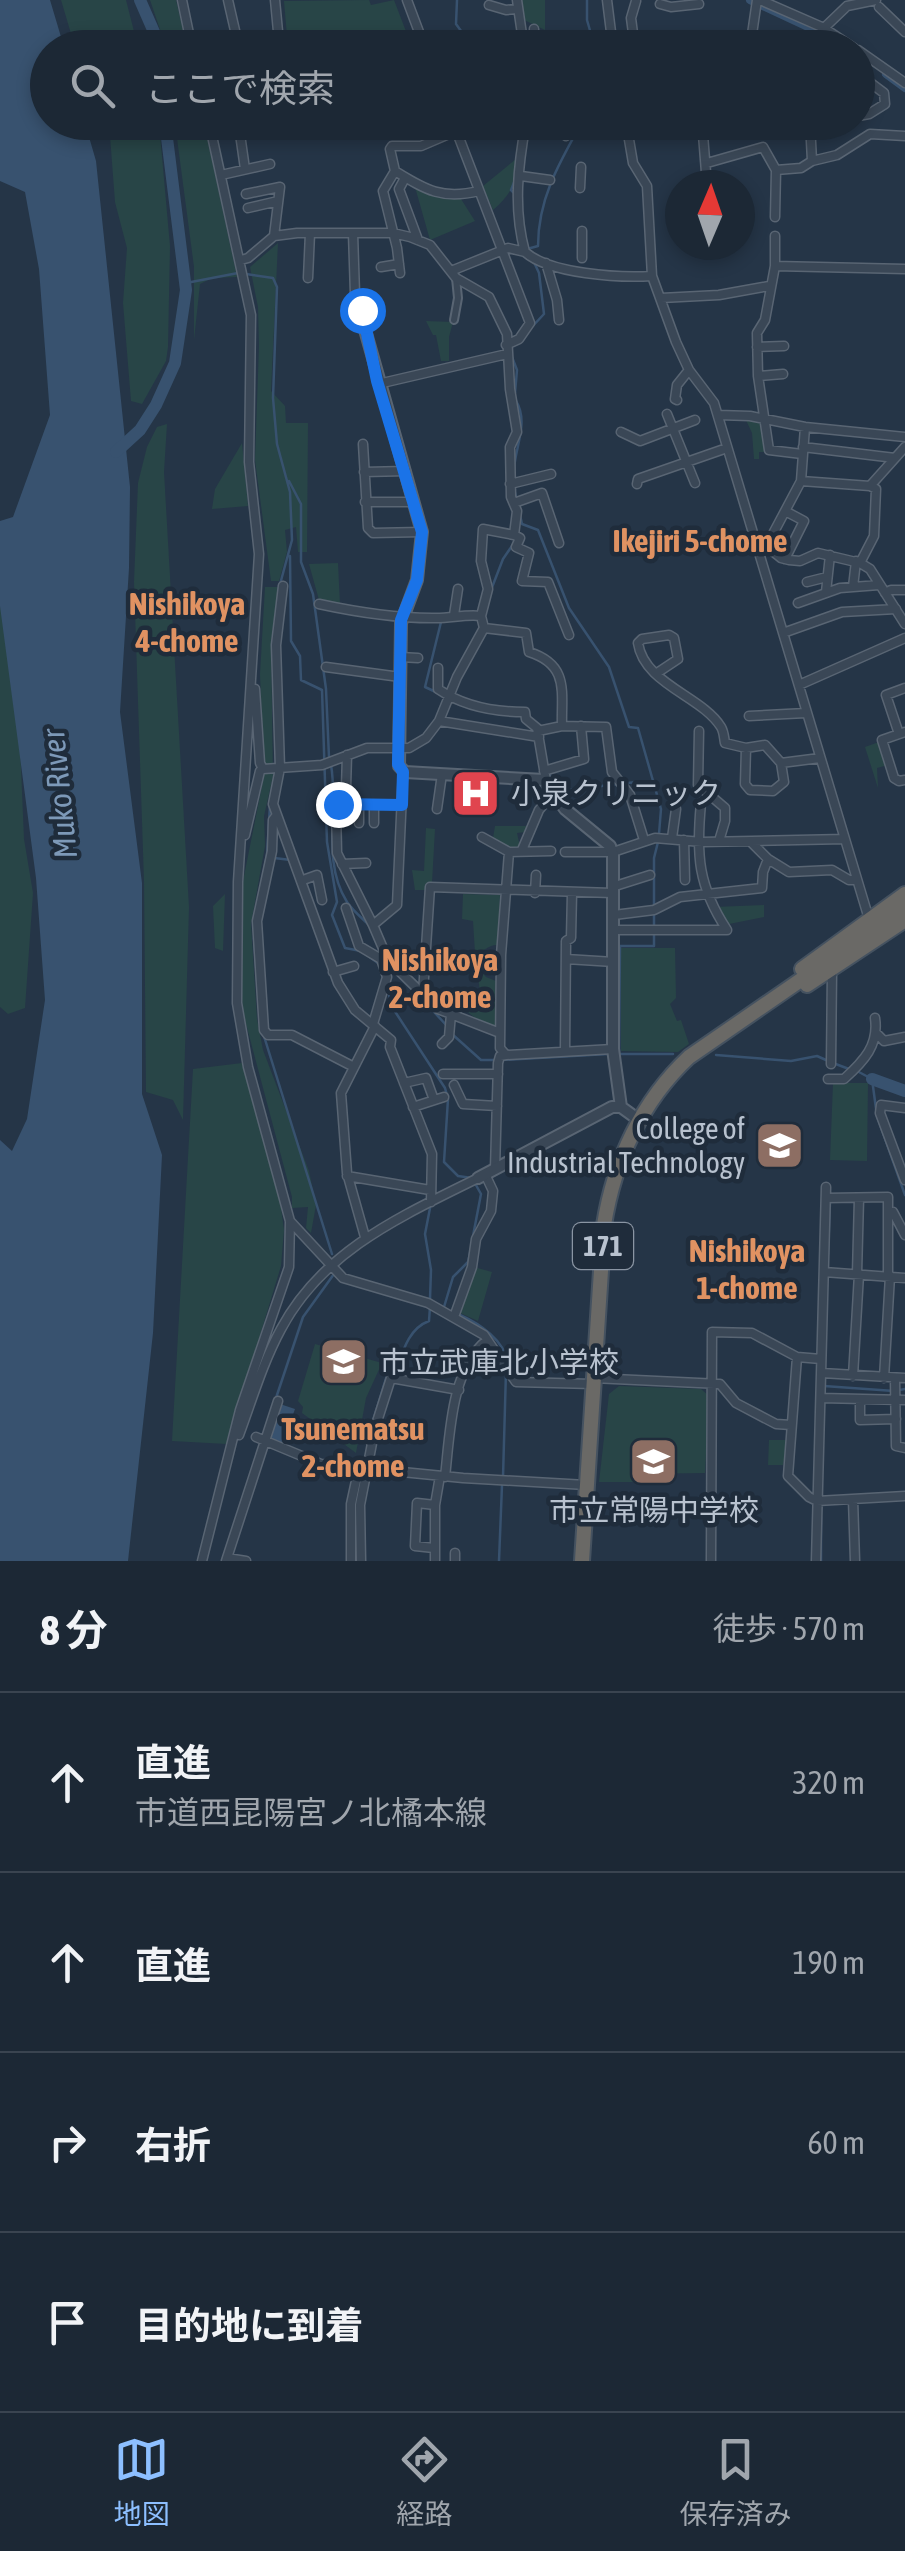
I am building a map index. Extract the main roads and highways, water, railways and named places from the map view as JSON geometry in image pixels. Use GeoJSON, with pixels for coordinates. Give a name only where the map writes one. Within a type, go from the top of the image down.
{"type":"FeatureCollection","features":[{"type":"Feature","properties":{"kind":"highway"},"geometry":{"type":"LineString","coordinates":[[757,1010],[820,954],[905,894]]}},
{"type":"Feature","properties":{"kind":"highway","name":"171"},"geometry":{"type":"LineString","coordinates":[[582,1561],[606,1214],[621,1159],[639,1120],[686,1060],[905,908]]}},
{"type":"Feature","properties":{"kind":"highway"},"geometry":{"type":"LineString","coordinates":[[757,1010],[832,971],[905,920]]}},
{"type":"Feature","properties":{"kind":"water","name":"Muko River"},"geometry":{"type":"Polygon","coordinates":[[[0,0],[50,0],[59,30],[30,30],[30,140],[90,140],[96,161],[130,487],[120,712],[142,883],[142,1094],[162,1155],[153,1333],[128,1561],[0,1561],[0,1140],[12,1151],[27,1119],[45,1000],[36,878],[0,606],[0,521],[13,517],[50,415],[39,269],[25,192],[0,181],[0,0]]]}},
{"type":"Feature","properties":{"kind":"water"},"geometry":{"type":"Polygon","coordinates":[[[280,1404],[295,1409],[283,1443],[269,1438],[280,1404]]]}},
{"type":"Feature","properties":{"kind":"waterway"},"geometry":{"type":"LineString","coordinates":[[140,0],[153,30]]}},
{"type":"Feature","properties":{"kind":"waterway"},"geometry":{"type":"LineString","coordinates":[[457,0],[456,24],[460,30]]}},
{"type":"Feature","properties":{"kind":"waterway"},"geometry":{"type":"LineString","coordinates":[[587,0],[590,30]]}},
{"type":"Feature","properties":{"kind":"waterway"},"geometry":{"type":"LineString","coordinates":[[750,0],[814,30]]}},
{"type":"Feature","properties":{"kind":"waterway"},"geometry":{"type":"LineString","coordinates":[[886,74],[905,88]]}},
{"type":"Feature","properties":{"kind":"waterway"},"geometry":{"type":"LineString","coordinates":[[116,452],[140,430],[175,363],[186,290],[167,140]]}},
{"type":"Feature","properties":{"kind":"waterway"},"geometry":{"type":"LineString","coordinates":[[527,249],[538,246],[546,197],[572,140]]}},
{"type":"Feature","properties":{"kind":"waterway"},"geometry":{"type":"LineString","coordinates":[[515,180],[511,190],[516,195]]}},
{"type":"Feature","properties":{"kind":"waterway"},"geometry":{"type":"LineString","coordinates":[[530,329],[544,314],[539,273],[533,260]]}},
{"type":"Feature","properties":{"kind":"waterway"},"geometry":{"type":"LineString","coordinates":[[186,283],[238,273]]}},
{"type":"Feature","properties":{"kind":"waterway"},"geometry":{"type":"LineString","coordinates":[[246,274],[273,278],[277,287],[273,398],[277,444],[290,492],[292,540],[279,588]]}},
{"type":"Feature","properties":{"kind":"waterway"},"geometry":{"type":"LineString","coordinates":[[512,357],[517,370],[515,393]]}},
{"type":"Feature","properties":{"kind":"waterway"},"geometry":{"type":"LineString","coordinates":[[514,470],[521,426],[516,401]]}},
{"type":"Feature","properties":{"kind":"waterway"},"geometry":{"type":"LineString","coordinates":[[289,481],[301,504],[301,562],[313,594],[326,689],[329,757]]}},
{"type":"Feature","properties":{"kind":"waterway"},"geometry":{"type":"LineString","coordinates":[[514,488],[522,524],[538,530],[569,608],[609,667],[629,727],[638,728],[661,809],[659,834]]}},
{"type":"Feature","properties":{"kind":"waterway"},"geometry":{"type":"LineString","coordinates":[[491,590],[514,543]]}},
{"type":"Feature","properties":{"kind":"waterway"},"geometry":{"type":"LineString","coordinates":[[290,556],[291,641],[300,656],[301,680],[322,690],[327,842],[337,902],[332,915],[345,948],[361,951],[378,963]]}},
{"type":"Feature","properties":{"kind":"waterway"},"geometry":{"type":"LineString","coordinates":[[438,693],[425,687],[441,622]]}},
{"type":"Feature","properties":{"kind":"waterway"},"geometry":{"type":"LineString","coordinates":[[276,750],[276,767]]}},
{"type":"Feature","properties":{"kind":"waterway"},"geometry":{"type":"LineString","coordinates":[[331,765],[333,852],[339,886],[347,902],[370,926]]}},
{"type":"Feature","properties":{"kind":"waterway"},"geometry":{"type":"LineString","coordinates":[[549,774],[565,790],[619,784]]}},
{"type":"Feature","properties":{"kind":"waterway"},"geometry":{"type":"LineString","coordinates":[[626,783],[653,781]]}},
{"type":"Feature","properties":{"kind":"waterway"},"geometry":{"type":"LineString","coordinates":[[258,901],[267,855],[270,805]]}},
{"type":"Feature","properties":{"kind":"waterway"},"geometry":{"type":"LineString","coordinates":[[619,1054],[620,946],[654,946],[654,858],[658,842]]}},
{"type":"Feature","properties":{"kind":"waterway"},"geometry":{"type":"LineString","coordinates":[[274,858],[291,860]]}},
{"type":"Feature","properties":{"kind":"waterway"},"geometry":{"type":"LineString","coordinates":[[254,938],[260,1020]]}},
{"type":"Feature","properties":{"kind":"waterway"},"geometry":{"type":"LineString","coordinates":[[320,943],[325,959]]}},
{"type":"Feature","properties":{"kind":"waterway"},"geometry":{"type":"LineString","coordinates":[[387,989],[394,1010],[445,1088],[448,1099],[444,1162],[458,1176],[472,1178],[481,1194],[473,1236]]}},
{"type":"Feature","properties":{"kind":"waterway"},"geometry":{"type":"LineString","coordinates":[[338,990],[347,1004]]}},
{"type":"Feature","properties":{"kind":"waterway"},"geometry":{"type":"LineString","coordinates":[[423,1000],[448,1027]]}},
{"type":"Feature","properties":{"kind":"waterway"},"geometry":{"type":"LineString","coordinates":[[263,1033],[332,1254]]}},
{"type":"Feature","properties":{"kind":"waterway"},"geometry":{"type":"LineString","coordinates":[[452,1034],[481,1060],[494,1060]]}},
{"type":"Feature","properties":{"kind":"waterway"},"geometry":{"type":"LineString","coordinates":[[393,1046],[403,1071]]}},
{"type":"Feature","properties":{"kind":"waterway"},"geometry":{"type":"LineString","coordinates":[[502,1060],[608,1054]]}},
{"type":"Feature","properties":{"kind":"waterway"},"geometry":{"type":"LineString","coordinates":[[621,1054],[673,1054]]}},
{"type":"Feature","properties":{"kind":"waterway"},"geometry":{"type":"LineString","coordinates":[[716,1055],[791,1061],[817,1056],[826,1060]]}},
{"type":"Feature","properties":{"kind":"waterway"},"geometry":{"type":"LineString","coordinates":[[833,1063],[849,1069]]}},
{"type":"Feature","properties":{"kind":"waterway"},"geometry":{"type":"LineString","coordinates":[[857,1071],[872,1079],[877,1116],[905,1195]]}},
{"type":"Feature","properties":{"kind":"waterway"},"geometry":{"type":"LineString","coordinates":[[872,1079],[905,1091]]}},
{"type":"Feature","properties":{"kind":"waterway"},"geometry":{"type":"LineString","coordinates":[[828,1254],[830,1202]]}},
{"type":"Feature","properties":{"kind":"waterway"},"geometry":{"type":"LineString","coordinates":[[430,1299],[431,1270],[425,1234],[431,1203]]}},
{"type":"Feature","properties":{"kind":"waterway"},"geometry":{"type":"LineString","coordinates":[[444,1307],[453,1277],[468,1262],[472,1244]]}},
{"type":"Feature","properties":{"kind":"waterway"},"geometry":{"type":"LineString","coordinates":[[276,1398],[303,1317],[334,1274]]}},
{"type":"Feature","properties":{"kind":"waterway"},"geometry":{"type":"LineString","coordinates":[[372,1424],[387,1375],[394,1376],[410,1336],[429,1321],[430,1307]]}},
{"type":"Feature","properties":{"kind":"waterway"},"geometry":{"type":"LineString","coordinates":[[460,1315],[496,1340],[508,1363]]}},
{"type":"Feature","properties":{"kind":"waterway"},"geometry":{"type":"LineString","coordinates":[[503,1477],[506,1371]]}},
{"type":"Feature","properties":{"kind":"waterway"},"geometry":{"type":"LineString","coordinates":[[824,1386],[905,1389]]}},
{"type":"Feature","properties":{"kind":"waterway"},"geometry":{"type":"LineString","coordinates":[[499,1561],[502,1485]]}},
{"type":"Feature","properties":{"kind":"waterway"},"geometry":{"type":"LineString","coordinates":[[226,1550],[245,1491]]}},
{"type":"Feature","properties":{"kind":"waterway"},"geometry":{"type":"LineString","coordinates":[[821,1517],[821,1561]]}},
{"type":"Feature","properties":{"kind":"place","name":"小泉クリニック"},"geometry":{"type":"Point","coordinates":[476,793]}},
{"type":"Feature","properties":{"kind":"place","name":"College of Industrial Technology"},"geometry":{"type":"Point","coordinates":[780,1145]}},
{"type":"Feature","properties":{"kind":"place","name":"市立武庫北小学校"},"geometry":{"type":"Point","coordinates":[344,1362]}},
{"type":"Feature","properties":{"kind":"place","name":"市立常陽中学校"},"geometry":{"type":"Point","coordinates":[654,1461]}},
{"type":"Feature","properties":{"kind":"district","name":"Ikejiri 5-chome"},"geometry":{"type":"Point","coordinates":[700,540]}},
{"type":"Feature","properties":{"kind":"district","name":"Nishikoya 4-chome"},"geometry":{"type":"Point","coordinates":[187,622]}},
{"type":"Feature","properties":{"kind":"district","name":"Nishikoya 2-chome"},"geometry":{"type":"Point","coordinates":[440,978]}},
{"type":"Feature","properties":{"kind":"district","name":"Nishikoya 1-chome"},"geometry":{"type":"Point","coordinates":[747,1268]}},
{"type":"Feature","properties":{"kind":"district","name":"Tsunematsu 2-chome"},"geometry":{"type":"Point","coordinates":[353,1446]}}]}
